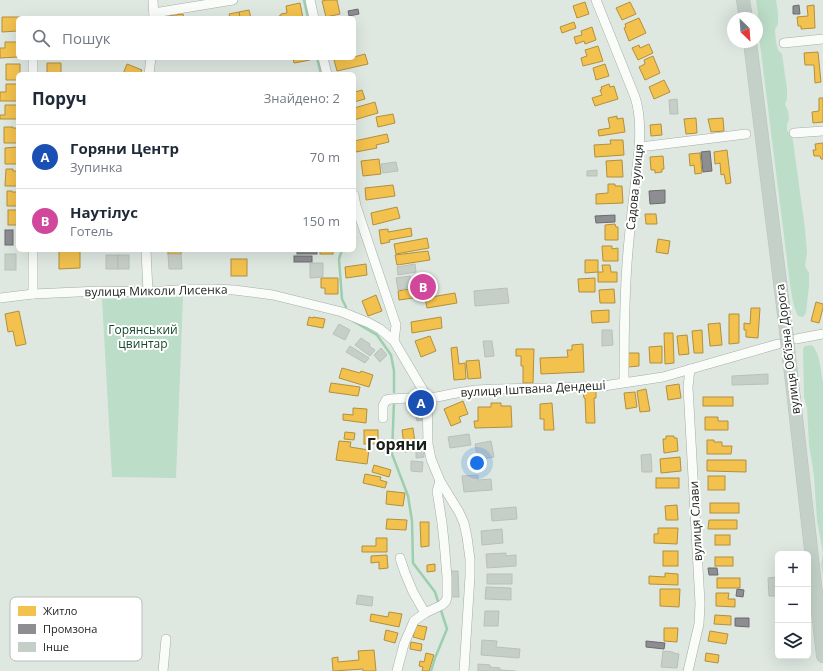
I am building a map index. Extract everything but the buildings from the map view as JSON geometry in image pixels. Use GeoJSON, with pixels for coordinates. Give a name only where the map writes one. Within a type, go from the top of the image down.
{"type":"FeatureCollection","features":[{"type":"Feature","properties":{"kind":"highway"},"geometry":{"type":"LineString","coordinates":[[743,0],[745,12]]}},
{"type":"Feature","properties":{"kind":"highway","name":"вулиця Обʼїзна Дорога"},"geometry":{"type":"LineString","coordinates":[[751,48],[794,399],[819,586],[823,656]]}},
{"type":"Feature","properties":{"kind":"street"},"geometry":{"type":"LineString","coordinates":[[153,0],[154,16],[233,0]]}},
{"type":"Feature","properties":{"kind":"street"},"geometry":{"type":"LineString","coordinates":[[310,0],[314,16]]}},
{"type":"Feature","properties":{"kind":"street","name":"Садова вулиця"},"geometry":{"type":"LineString","coordinates":[[596,0],[637,103],[640,147],[627,259],[624,306],[624,382]]}},
{"type":"Feature","properties":{"kind":"street"},"geometry":{"type":"LineString","coordinates":[[784,42],[823,39]]}},
{"type":"Feature","properties":{"kind":"street"},"geometry":{"type":"LineString","coordinates":[[33,60],[33,72]]}},
{"type":"Feature","properties":{"kind":"street"},"geometry":{"type":"LineString","coordinates":[[149,72],[151,60]]}},
{"type":"Feature","properties":{"kind":"street"},"geometry":{"type":"LineString","coordinates":[[324,60],[326,72]]}},
{"type":"Feature","properties":{"kind":"street"},"geometry":{"type":"LineString","coordinates":[[794,133],[823,131]]}},
{"type":"Feature","properties":{"kind":"street"},"geometry":{"type":"LineString","coordinates":[[640,147],[746,134]]}},
{"type":"Feature","properties":{"kind":"street"},"geometry":{"type":"LineString","coordinates":[[356,202],[396,325],[394,341]]}},
{"type":"Feature","properties":{"kind":"street"},"geometry":{"type":"LineString","coordinates":[[33,252],[33,294]]}},
{"type":"Feature","properties":{"kind":"street"},"geometry":{"type":"LineString","coordinates":[[146,252],[148,292]]}},
{"type":"Feature","properties":{"kind":"street","name":"вулиця Миколи Лисенка"},"geometry":{"type":"LineString","coordinates":[[0,298],[33,294],[100,291],[148,292],[190,289],[214,289],[273,295],[342,312],[380,329],[394,341],[427,397]]}},
{"type":"Feature","properties":{"kind":"street"},"geometry":{"type":"LineString","coordinates":[[796,339],[823,334]]}},
{"type":"Feature","properties":{"kind":"street","name":"вулиця Іштвана Дендеші"},"geometry":{"type":"LineString","coordinates":[[427,397],[437,397],[476,390],[597,387],[663,377],[778,344]]}},
{"type":"Feature","properties":{"kind":"street","name":"вулиця Слави"},"geometry":{"type":"LineString","coordinates":[[688,671],[699,624],[700,603],[688,387],[690,369]]}},
{"type":"Feature","properties":{"kind":"street"},"geometry":{"type":"LineString","coordinates":[[383,418],[383,406],[386,400],[427,397],[428,444],[432,464],[464,523],[470,559],[470,594],[464,671]]}},
{"type":"Feature","properties":{"kind":"street"},"geometry":{"type":"LineString","coordinates":[[397,671],[404,644],[414,622],[426,613],[440,607],[446,601],[447,597],[447,577],[442,523],[437,491],[440,481]]}},
{"type":"Feature","properties":{"kind":"street"},"geometry":{"type":"LineString","coordinates":[[400,558],[413,592],[426,613]]}},
{"type":"Feature","properties":{"kind":"street"},"geometry":{"type":"LineString","coordinates":[[163,671],[166,639]]}},
{"type":"Feature","properties":{"kind":"green space"},"geometry":{"type":"Polygon","coordinates":[[[756,0],[776,0],[778,24],[775,30],[776,42],[778,50],[782,54],[787,89],[787,99],[785,104],[789,119],[787,130],[793,141],[805,229],[807,253],[805,266],[809,273],[806,313],[803,317],[798,316],[796,312],[790,284],[760,48],[763,48],[763,12],[758,12],[756,0]]]}},
{"type":"Feature","properties":{"kind":"green space","name":"Горянський цвинтар"},"geometry":{"type":"Polygon","coordinates":[[[183,297],[176,478],[112,477],[102,299],[183,297]]]}},
{"type":"Feature","properties":{"kind":"green space"},"geometry":{"type":"Polygon","coordinates":[[[812,345],[819,358],[823,382],[823,553],[817,520],[814,476],[809,444],[807,408],[804,397],[803,349],[805,346],[812,345]]]}},
{"type":"Feature","properties":{"kind":"green space"},"geometry":{"type":"Polygon","coordinates":[[[823,553],[823,576],[821,565],[823,553]]]}},
{"type":"Feature","properties":{"kind":"waterway"},"geometry":{"type":"LineString","coordinates":[[304,0],[308,16]]}},
{"type":"Feature","properties":{"kind":"waterway"},"geometry":{"type":"LineString","coordinates":[[318,60],[320,72]]}},
{"type":"Feature","properties":{"kind":"waterway"},"geometry":{"type":"LineString","coordinates":[[341,252],[339,259],[342,299],[346,307]]}},
{"type":"Feature","properties":{"kind":"waterway"},"geometry":{"type":"LineString","coordinates":[[353,321],[377,335],[391,355],[394,371],[394,392]]}},
{"type":"Feature","properties":{"kind":"waterway"},"geometry":{"type":"LineString","coordinates":[[394,401],[392,454],[408,496],[412,521],[413,563],[435,592],[447,629],[431,671]]}},
{"type":"Feature","properties":{"kind":"place","name":"Наутілус"},"geometry":{"type":"Point","coordinates":[423,287]}},
{"type":"Feature","properties":{"kind":"place","name":"Горяни Центр"},"geometry":{"type":"Point","coordinates":[421,403]}},
{"type":"Feature","properties":{"kind":"district","name":"Горяни"},"geometry":{"type":"Point","coordinates":[397,444]}}]}
